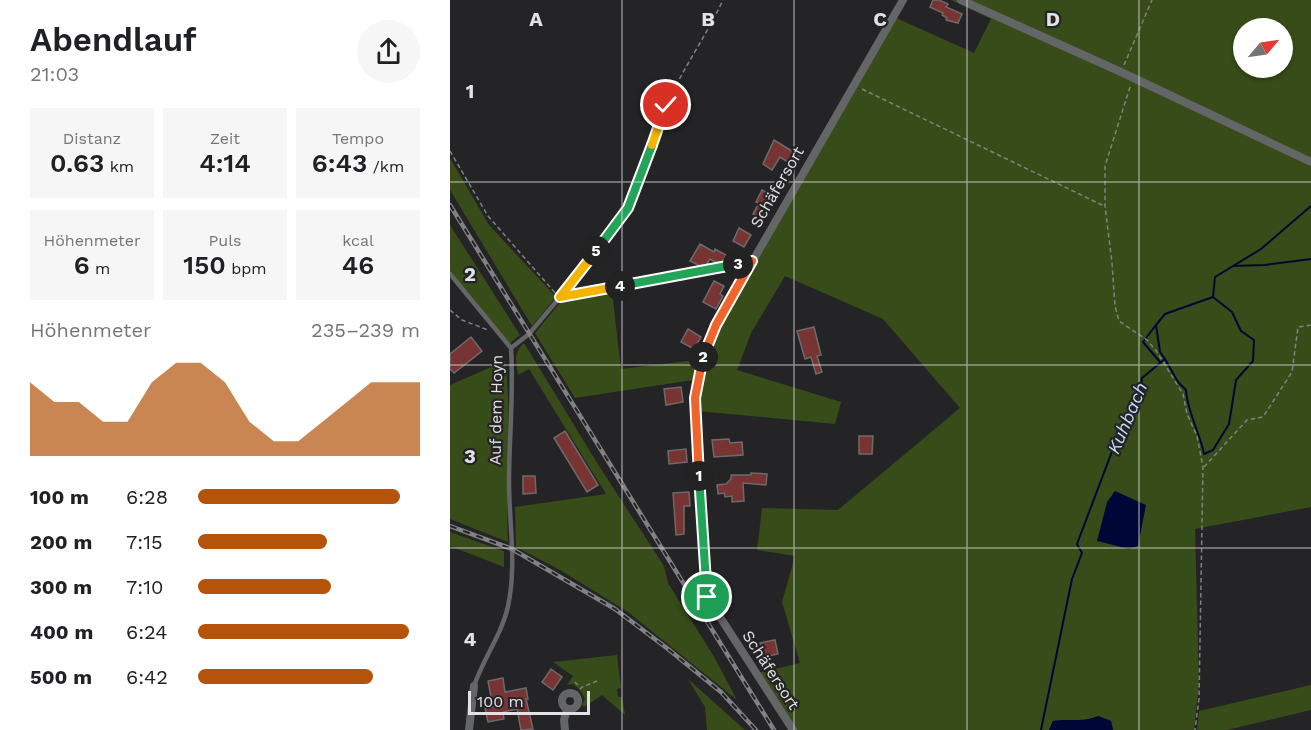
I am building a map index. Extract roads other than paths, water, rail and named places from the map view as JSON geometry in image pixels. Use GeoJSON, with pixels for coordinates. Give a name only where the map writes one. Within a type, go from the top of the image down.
{"type":"FeatureCollection","features":[{"type":"Feature","properties":{"kind":"street","name":"Schäfersort"},"geometry":{"type":"LineString","coordinates":[[793,730],[710,603],[706,591],[695,398],[702,359],[716,325],[903,0]]}},
{"type":"Feature","properties":{"kind":"street"},"geometry":{"type":"LineString","coordinates":[[961,0],[1121,72],[1311,162]]}},
{"type":"Feature","properties":{"kind":"street","name":"Auf dem Hoyn"},"geometry":{"type":"LineString","coordinates":[[469,730],[474,686]]}},
{"type":"Feature","properties":{"kind":"street"},"geometry":{"type":"LineString","coordinates":[[566,730],[564,720],[567,709],[562,704],[563,697],[568,693],[578,691]]}},
{"type":"Feature","properties":{"kind":"lane","name":"Auf dem Hoyn"},"geometry":{"type":"LineString","coordinates":[[474,686],[507,609],[511,589],[513,566],[509,512],[513,381],[511,348],[529,334],[560,297],[752,261]]}},
{"type":"Feature","properties":{"kind":"lane"},"geometry":{"type":"LineString","coordinates":[[450,274],[511,348]]}},
{"type":"Feature","properties":{"kind":"waterway","name":"Kuhbach"},"geometry":{"type":"LineString","coordinates":[[1041,730],[1072,579],[1082,553],[1077,544],[1116,441],[1140,393],[1142,378],[1165,359],[1178,382],[1186,390],[1204,454],[1213,450],[1229,424],[1236,380],[1253,361],[1254,340],[1241,331],[1232,312],[1213,297],[1215,277],[1261,249],[1311,206]]}},
{"type":"Feature","properties":{"kind":"waterway"},"geometry":{"type":"LineString","coordinates":[[1233,266],[1265,265],[1311,259]]}},
{"type":"Feature","properties":{"kind":"waterway"},"geometry":{"type":"LineString","coordinates":[[1165,359],[1160,352],[1156,325],[1165,314],[1213,297]]}},
{"type":"Feature","properties":{"kind":"waterway"},"geometry":{"type":"LineString","coordinates":[[1156,325],[1143,342],[1160,362]]}},
{"type":"Feature","properties":{"kind":"railway"},"geometry":{"type":"LineString","coordinates":[[450,205],[774,730]]}},
{"type":"Feature","properties":{"kind":"railway"},"geometry":{"type":"LineString","coordinates":[[450,526],[512,549],[615,609],[721,692],[756,730]]}}]}
